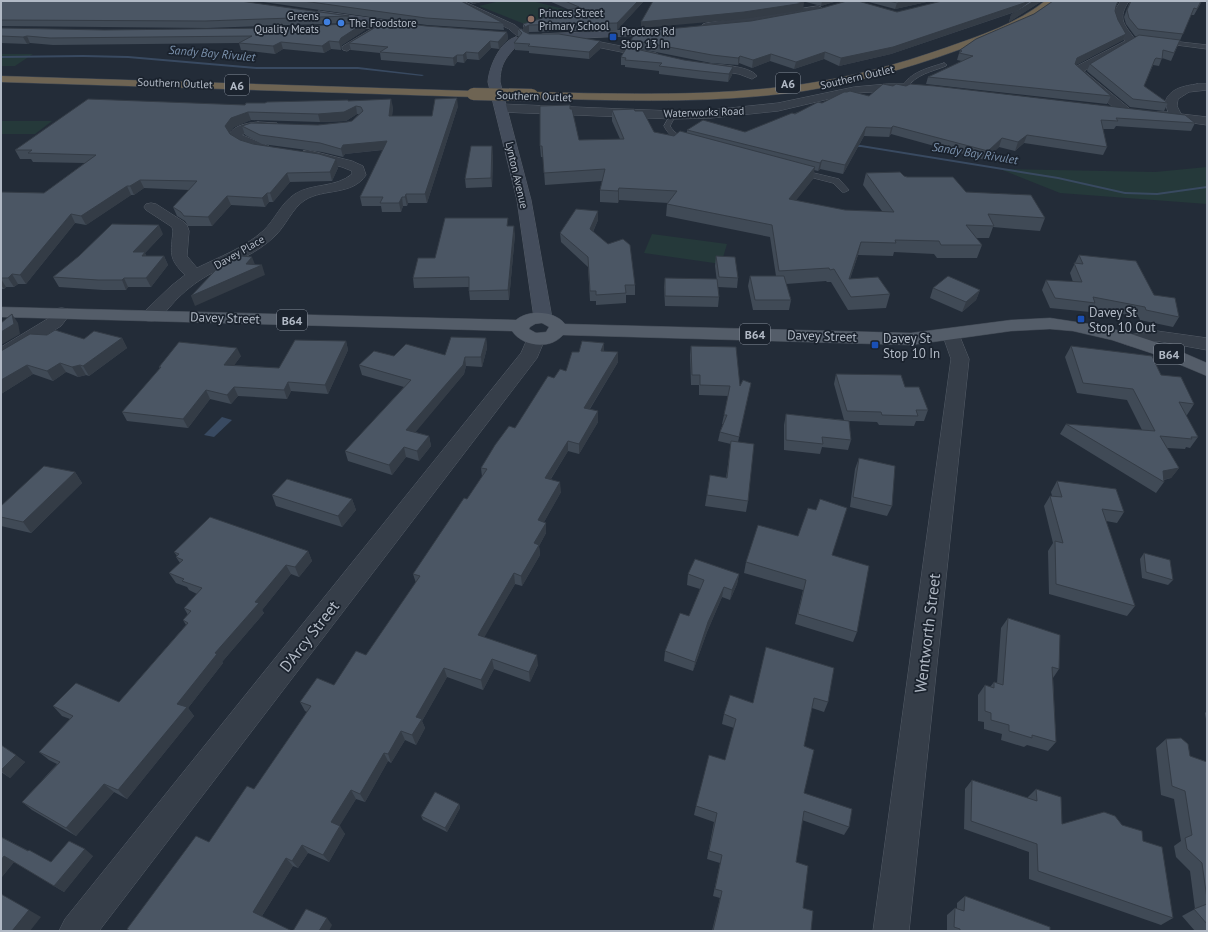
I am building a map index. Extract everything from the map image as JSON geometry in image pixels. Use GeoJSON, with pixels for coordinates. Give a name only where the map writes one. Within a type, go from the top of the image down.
{"type":"FeatureCollection","features":[{"type":"Feature","properties":{"kind":"highway","name":"Southern Outlet"},"geometry":{"type":"LineString","coordinates":[[1,73],[531,92],[634,98],[695,98],[761,94],[834,83],[899,68],[1007,27],[1040,9],[1050,1]]}},
{"type":"Feature","properties":{"kind":"highway","name":"Southern Outlet"},"geometry":{"type":"LineString","coordinates":[[531,92],[693,91],[757,87],[811,80],[852,72],[915,53],[965,35],[1018,10]]}},
{"type":"Feature","properties":{"kind":"highway","name":"Southern Outlet"},"geometry":{"type":"LineString","coordinates":[[1,79],[471,90]]}},
{"type":"Feature","properties":{"kind":"main road","name":"Davey Street"},"geometry":{"type":"LineString","coordinates":[[1,312],[892,339],[952,336],[1011,326],[1048,324],[1092,330],[1131,340]]}},
{"type":"Feature","properties":{"kind":"main road","name":"B64"},"geometry":{"type":"LineString","coordinates":[[1131,340],[1207,370]]}},
{"type":"Feature","properties":{"kind":"street"},"geometry":{"type":"LineString","coordinates":[[456,1],[512,28],[524,36],[560,37],[675,31]]}},
{"type":"Feature","properties":{"kind":"street"},"geometry":{"type":"LineString","coordinates":[[1125,1],[1120,8],[1118,21],[1120,29],[1133,39],[1078,70],[1081,76],[1125,111]]}},
{"type":"Feature","properties":{"kind":"street"},"geometry":{"type":"LineString","coordinates":[[803,2],[823,9]]}},
{"type":"Feature","properties":{"kind":"street"},"geometry":{"type":"LineString","coordinates":[[791,3],[823,9]]}},
{"type":"Feature","properties":{"kind":"street"},"geometry":{"type":"LineString","coordinates":[[700,28],[770,20],[823,9]]}},
{"type":"Feature","properties":{"kind":"street"},"geometry":{"type":"LineString","coordinates":[[312,13],[420,28]]}},
{"type":"Feature","properties":{"kind":"street"},"geometry":{"type":"LineString","coordinates":[[323,29],[385,24]]}},
{"type":"Feature","properties":{"kind":"street"},"geometry":{"type":"LineString","coordinates":[[347,48],[385,24]]}},
{"type":"Feature","properties":{"kind":"street"},"geometry":{"type":"LineString","coordinates":[[596,35],[600,42],[615,47]]}},
{"type":"Feature","properties":{"kind":"street","name":"Lynton Avenue"},"geometry":{"type":"LineString","coordinates":[[524,36],[502,54],[496,66],[494,82],[495,92],[501,108],[524,200],[540,328]]}},
{"type":"Feature","properties":{"kind":"street"},"geometry":{"type":"LineString","coordinates":[[560,37],[669,59]]}},
{"type":"Feature","properties":{"kind":"street"},"geometry":{"type":"LineString","coordinates":[[691,64],[740,71],[752,76]]}},
{"type":"Feature","properties":{"kind":"street","name":"Waterworks Road"},"geometry":{"type":"LineString","coordinates":[[501,108],[673,115],[711,114],[785,106],[854,90],[905,87],[920,88]]}},
{"type":"Feature","properties":{"kind":"street"},"geometry":{"type":"LineString","coordinates":[[1177,117],[1172,107],[1172,98],[1176,94],[1188,89],[1207,87]]}},
{"type":"Feature","properties":{"kind":"street"},"geometry":{"type":"LineString","coordinates":[[1104,109],[1138,112]]}},
{"type":"Feature","properties":{"kind":"street"},"geometry":{"type":"LineString","coordinates":[[1153,114],[1207,121]]}},
{"type":"Feature","properties":{"kind":"street"},"geometry":{"type":"LineString","coordinates":[[278,151],[259,148],[246,143],[236,137],[235,134],[238,131],[251,126],[285,127]]}},
{"type":"Feature","properties":{"kind":"street","name":"Davey Place"},"geometry":{"type":"LineString","coordinates":[[150,316],[195,276],[253,246],[270,234],[299,198],[312,192],[343,186],[354,181],[359,175],[358,169],[347,164],[322,157],[292,152]]}},
{"type":"Feature","properties":{"kind":"street"},"geometry":{"type":"LineString","coordinates":[[151,207],[179,225],[181,231],[179,256],[185,266],[195,276]]}},
{"type":"Feature","properties":{"kind":"street"},"geometry":{"type":"LineString","coordinates":[[157,226],[179,225]]}},
{"type":"Feature","properties":{"kind":"street"},"geometry":{"type":"LineString","coordinates":[[1,355],[55,322],[62,313]]}},
{"type":"Feature","properties":{"kind":"street","name":"D'Arcy Street"},"geometry":{"type":"LineString","coordinates":[[77,931],[530,354],[540,328]]}},
{"type":"Feature","properties":{"kind":"street","name":"Wentworth Street"},"geometry":{"type":"LineString","coordinates":[[891,931],[960,359],[952,336]]}},
{"type":"Feature","properties":{"kind":"street"},"geometry":{"type":"LineString","coordinates":[[1131,340],[1148,336],[1157,336],[1207,344]]}},
{"type":"Feature","properties":{"kind":"lane"},"geometry":{"type":"LineString","coordinates":[[1159,42],[1207,48]]}},
{"type":"Feature","properties":{"kind":"lane"},"geometry":{"type":"LineString","coordinates":[[905,87],[906,83],[915,76],[944,65]]}},
{"type":"Feature","properties":{"kind":"lane"},"geometry":{"type":"LineString","coordinates":[[673,115],[667,126],[669,132],[676,137],[697,145]]}},
{"type":"Feature","properties":{"kind":"lane"},"geometry":{"type":"LineString","coordinates":[[789,169],[836,181],[845,190]]}},
{"type":"Feature","properties":{"kind":"green space"},"geometry":{"type":"Polygon","coordinates":[[[500,1],[532,1],[568,10],[527,25],[479,6],[500,1]]]}},
{"type":"Feature","properties":{"kind":"green space"},"geometry":{"type":"Polygon","coordinates":[[[1,54],[33,54],[15,66],[1,66],[1,54]]]}},
{"type":"Feature","properties":{"kind":"green space"},"geometry":{"type":"Polygon","coordinates":[[[1,121],[52,121],[35,134],[1,134],[1,121]]]}},
{"type":"Feature","properties":{"kind":"green space"},"geometry":{"type":"Polygon","coordinates":[[[1207,167],[1207,204],[1060,193],[1000,169],[1155,172],[1207,167]]]}},
{"type":"Feature","properties":{"kind":"green space"},"geometry":{"type":"Polygon","coordinates":[[[652,234],[727,244],[721,264],[644,253],[652,234]]]}},
{"type":"Feature","properties":{"kind":"water"},"geometry":{"type":"Polygon","coordinates":[[[222,417],[232,420],[214,437],[204,435],[222,417]]]}},
{"type":"Feature","properties":{"kind":"building"},"geometry":{"type":"Polygon","coordinates":[[[1,1],[240,1],[349,16],[205,21],[1,20],[1,1]]]}},
{"type":"Feature","properties":{"kind":"building"},"geometry":{"type":"Polygon","coordinates":[[[303,1],[461,1],[503,23],[426,18],[303,1]]]}},
{"type":"Feature","properties":{"kind":"building"},"geometry":{"type":"Polygon","coordinates":[[[565,1],[638,1],[617,23],[529,25],[523,28],[525,26],[523,24],[579,7],[565,1]]]}},
{"type":"Feature","properties":{"kind":"building"},"geometry":{"type":"Polygon","coordinates":[[[653,1],[794,1],[804,3],[744,12],[641,22],[653,1]]]}},
{"type":"Feature","properties":{"kind":"building"},"geometry":{"type":"Polygon","coordinates":[[[847,1],[858,1],[897,12],[942,1],[1030,1],[893,47],[841,58],[825,52],[796,62],[771,54],[753,60],[740,56],[738,58],[712,55],[631,40],[636,32],[751,21],[822,8],[847,1]]]}},
{"type":"Feature","properties":{"kind":"building"},"geometry":{"type":"Polygon","coordinates":[[[889,1],[905,1],[897,3],[889,1]]]}},
{"type":"Feature","properties":{"kind":"building"},"geometry":{"type":"Polygon","coordinates":[[[1030,1],[1034,1],[1011,15],[1030,1]]]}},
{"type":"Feature","properties":{"kind":"building"},"geometry":{"type":"Polygon","coordinates":[[[1053,1],[1118,1],[1115,11],[1126,34],[1077,58],[1075,64],[1111,96],[928,77],[973,56],[959,53],[962,51],[960,50],[976,39],[1034,14],[1053,1]]]}},
{"type":"Feature","properties":{"kind":"building"},"geometry":{"type":"Polygon","coordinates":[[[1131,1],[1201,1],[1197,9],[1194,8],[1183,34],[1138,29],[1129,18],[1127,10],[1131,1]]]}},
{"type":"Feature","properties":{"kind":"building"},"geometry":{"type":"Polygon","coordinates":[[[386,21],[426,26],[507,32],[498,42],[490,41],[478,53],[466,52],[463,55],[457,55],[453,58],[380,52],[388,47],[349,43],[386,21]]]}},
{"type":"Feature","properties":{"kind":"building"},"geometry":{"type":"Polygon","coordinates":[[[364,23],[341,38],[339,42],[329,41],[322,46],[281,42],[273,46],[239,43],[252,36],[50,38],[1,36],[1,28],[104,30],[270,28],[364,23]]]}},
{"type":"Feature","properties":{"kind":"building"},"geometry":{"type":"Polygon","coordinates":[[[518,29],[522,29],[529,34],[559,34],[600,41],[589,52],[528,46],[530,44],[514,43],[522,33],[518,29]]]}},
{"type":"Feature","properties":{"kind":"building"},"geometry":{"type":"Polygon","coordinates":[[[1139,35],[1180,40],[1174,53],[1163,50],[1162,59],[1155,59],[1144,86],[1168,103],[1133,99],[1090,64],[1139,35]]]}},
{"type":"Feature","properties":{"kind":"building"},"geometry":{"type":"Polygon","coordinates":[[[627,47],[684,60],[733,67],[729,74],[659,66],[662,63],[625,60],[626,58],[621,57],[627,47]]]}},
{"type":"Feature","properties":{"kind":"building"},"geometry":{"type":"Polygon","coordinates":[[[883,84],[893,86],[896,84],[906,86],[910,84],[935,86],[1185,115],[1195,123],[1116,118],[1118,121],[1101,120],[1107,147],[1027,135],[1018,142],[1002,138],[988,151],[893,126],[891,128],[866,127],[845,165],[822,160],[820,163],[687,130],[703,120],[745,132],[792,113],[795,114],[818,102],[822,103],[844,92],[850,91],[869,96],[883,84]]]}},
{"type":"Feature","properties":{"kind":"building"},"geometry":{"type":"Polygon","coordinates":[[[457,98],[425,194],[406,194],[405,197],[402,197],[399,203],[380,203],[383,197],[360,197],[387,141],[343,145],[341,149],[320,143],[260,135],[242,126],[251,123],[318,125],[347,122],[352,121],[363,111],[361,107],[356,106],[344,112],[318,114],[248,112],[231,118],[225,126],[230,134],[240,140],[253,144],[319,154],[336,159],[330,172],[287,173],[270,193],[267,193],[262,198],[227,196],[208,217],[184,216],[173,207],[197,181],[140,180],[130,186],[127,186],[81,216],[71,214],[20,275],[12,274],[8,278],[1,278],[1,192],[44,193],[96,155],[28,153],[32,150],[15,150],[88,99],[245,105],[246,103],[267,102],[391,99],[389,116],[432,116],[435,99],[457,98]]]}},
{"type":"Feature","properties":{"kind":"building"},"geometry":{"type":"Polygon","coordinates":[[[570,105],[579,140],[624,139],[612,110],[634,109],[635,111],[643,111],[654,132],[674,136],[680,131],[815,167],[789,199],[845,210],[894,212],[866,173],[900,172],[907,177],[953,177],[966,192],[1031,195],[1045,218],[988,214],[994,226],[966,225],[982,245],[941,245],[939,241],[895,240],[896,243],[861,242],[849,279],[878,277],[890,294],[851,297],[834,269],[779,271],[772,225],[667,204],[677,191],[619,188],[618,191],[600,190],[605,169],[544,173],[542,146],[540,146],[540,106],[570,105]]]}},
{"type":"Feature","properties":{"kind":"building"},"geometry":{"type":"Polygon","coordinates":[[[471,146],[492,146],[491,178],[465,179],[471,146]]]}},
{"type":"Feature","properties":{"kind":"building"},"geometry":{"type":"Polygon","coordinates":[[[576,209],[598,211],[590,229],[608,244],[623,239],[630,245],[635,285],[625,285],[626,293],[596,295],[596,291],[590,291],[588,257],[560,233],[576,209]]]}},
{"type":"Feature","properties":{"kind":"building"},"geometry":{"type":"Polygon","coordinates":[[[445,218],[508,218],[507,226],[514,226],[508,290],[469,291],[469,277],[413,278],[418,258],[435,258],[445,218]]]}},
{"type":"Feature","properties":{"kind":"building"},"geometry":{"type":"Polygon","coordinates":[[[112,224],[159,225],[133,252],[145,252],[142,256],[164,256],[146,278],[98,280],[53,277],[79,256],[112,224]]]}},
{"type":"Feature","properties":{"kind":"building"},"geometry":{"type":"Polygon","coordinates":[[[230,255],[252,257],[246,264],[262,265],[191,296],[230,255]]]}},
{"type":"Feature","properties":{"kind":"building"},"geometry":{"type":"Polygon","coordinates":[[[1079,255],[1136,261],[1154,295],[1175,298],[1179,317],[1146,310],[1145,307],[1093,297],[1095,303],[1055,298],[1046,280],[1082,282],[1074,263],[1083,264],[1079,255]]]}},
{"type":"Feature","properties":{"kind":"building"},"geometry":{"type":"Polygon","coordinates":[[[716,256],[735,257],[738,278],[719,277],[716,256]]]}},
{"type":"Feature","properties":{"kind":"building"},"geometry":{"type":"Polygon","coordinates":[[[750,276],[784,276],[791,300],[755,300],[750,276]]]}},
{"type":"Feature","properties":{"kind":"building"},"geometry":{"type":"Polygon","coordinates":[[[948,276],[980,290],[966,302],[933,288],[948,276]]]}},
{"type":"Feature","properties":{"kind":"building"},"geometry":{"type":"Polygon","coordinates":[[[665,278],[717,279],[719,297],[665,296],[665,278]]]}},
{"type":"Feature","properties":{"kind":"building"},"geometry":{"type":"Polygon","coordinates":[[[12,314],[14,324],[1,332],[1,323],[12,314]]]}},
{"type":"Feature","properties":{"kind":"building"},"geometry":{"type":"Polygon","coordinates":[[[55,330],[84,339],[94,331],[122,338],[83,366],[80,365],[72,367],[60,363],[47,371],[27,365],[1,380],[1,351],[30,334],[47,335],[55,330]]]}},
{"type":"Feature","properties":{"kind":"building"},"geometry":{"type":"Polygon","coordinates":[[[451,337],[486,338],[481,357],[465,357],[463,365],[406,430],[429,436],[417,451],[404,447],[389,465],[345,451],[411,380],[359,365],[374,351],[394,356],[406,344],[445,355],[451,337]]]}},
{"type":"Feature","properties":{"kind":"building"},"geometry":{"type":"Polygon","coordinates":[[[295,340],[346,341],[325,385],[288,382],[284,390],[234,387],[227,395],[206,390],[183,419],[122,412],[161,367],[159,367],[179,342],[237,348],[224,365],[279,368],[295,340]]]}},
{"type":"Feature","properties":{"kind":"building"},"geometry":{"type":"Polygon","coordinates":[[[582,341],[604,343],[601,351],[618,352],[584,408],[598,411],[579,444],[568,441],[545,478],[560,482],[538,520],[546,523],[534,543],[539,545],[521,576],[514,573],[478,635],[537,655],[529,672],[492,659],[481,680],[444,668],[416,717],[422,719],[412,735],[401,731],[388,754],[384,753],[360,794],[351,790],[331,822],[340,826],[323,855],[302,845],[292,861],[286,858],[253,912],[292,931],[130,931],[127,929],[196,836],[209,842],[247,786],[254,789],[311,706],[300,702],[317,678],[334,685],[356,651],[366,655],[420,576],[413,574],[464,498],[467,499],[487,469],[481,468],[495,445],[509,426],[515,428],[548,376],[554,378],[560,369],[566,371],[572,352],[579,352],[582,341]]]}},
{"type":"Feature","properties":{"kind":"building"},"geometry":{"type":"Polygon","coordinates":[[[691,346],[736,347],[740,386],[743,380],[751,383],[739,437],[720,432],[727,415],[724,415],[730,386],[700,385],[700,375],[692,375],[691,346]]]}},
{"type":"Feature","properties":{"kind":"building"},"geometry":{"type":"Polygon","coordinates":[[[1071,346],[1152,356],[1161,375],[1181,377],[1194,404],[1179,402],[1198,437],[1191,437],[1192,439],[1160,436],[1179,468],[1163,471],[1164,482],[1066,424],[1155,431],[1133,389],[1083,383],[1071,346]]]}},
{"type":"Feature","properties":{"kind":"building"},"geometry":{"type":"Polygon","coordinates":[[[836,374],[901,375],[905,387],[919,387],[928,410],[916,410],[918,416],[882,415],[881,412],[847,411],[836,374]]]}},
{"type":"Feature","properties":{"kind":"building"},"geometry":{"type":"Polygon","coordinates":[[[786,414],[849,421],[851,440],[822,437],[823,444],[786,440],[786,414]]]}},
{"type":"Feature","properties":{"kind":"building"},"geometry":{"type":"Polygon","coordinates":[[[731,441],[754,444],[748,501],[707,495],[710,475],[727,478],[731,441]]]}},
{"type":"Feature","properties":{"kind":"building"},"geometry":{"type":"Polygon","coordinates":[[[859,458],[895,466],[892,506],[853,497],[859,458]]]}},
{"type":"Feature","properties":{"kind":"building"},"geometry":{"type":"Polygon","coordinates":[[[44,466],[75,472],[23,522],[1,517],[1,506],[44,466]]]}},
{"type":"Feature","properties":{"kind":"building"},"geometry":{"type":"Polygon","coordinates":[[[287,479],[352,499],[338,516],[272,495],[287,479]]]}},
{"type":"Feature","properties":{"kind":"building"},"geometry":{"type":"Polygon","coordinates":[[[1057,481],[1116,489],[1124,512],[1102,509],[1135,606],[1056,584],[1055,541],[1063,543],[1050,496],[1062,497],[1057,481]]]}},
{"type":"Feature","properties":{"kind":"building"},"geometry":{"type":"Polygon","coordinates":[[[820,499],[847,508],[832,555],[869,566],[857,632],[798,614],[806,580],[746,562],[758,525],[798,536],[808,508],[816,510],[820,499]]]}},
{"type":"Feature","properties":{"kind":"building"},"geometry":{"type":"Polygon","coordinates":[[[210,517],[308,551],[295,567],[286,565],[255,602],[259,603],[215,653],[217,654],[177,704],[187,707],[118,790],[104,784],[66,828],[22,802],[60,762],[39,752],[73,716],[53,706],[76,683],[119,702],[188,623],[183,620],[191,611],[184,608],[202,588],[182,581],[184,579],[169,573],[183,560],[176,557],[179,554],[174,552],[210,517]]]}},
{"type":"Feature","properties":{"kind":"building"},"geometry":{"type":"Polygon","coordinates":[[[1144,553],[1170,560],[1173,580],[1146,572],[1144,553]]]}},
{"type":"Feature","properties":{"kind":"building"},"geometry":{"type":"Polygon","coordinates":[[[695,559],[739,574],[732,590],[724,587],[708,622],[695,662],[665,651],[680,613],[689,616],[704,580],[688,574],[695,559]]]}},
{"type":"Feature","properties":{"kind":"building"},"geometry":{"type":"Polygon","coordinates":[[[1008,618],[1060,635],[1059,669],[1052,667],[1056,742],[1032,735],[1032,738],[1009,731],[1009,725],[991,720],[991,713],[985,711],[985,685],[994,688],[994,682],[1003,685],[1008,618]]]}},
{"type":"Feature","properties":{"kind":"building"},"geometry":{"type":"Polygon","coordinates":[[[766,647],[834,668],[828,702],[814,698],[804,746],[814,750],[804,793],[852,809],[849,827],[804,811],[796,862],[808,866],[803,908],[813,911],[811,931],[713,931],[722,891],[715,889],[722,855],[709,851],[717,813],[696,806],[709,755],[725,760],[736,719],[724,714],[730,695],[753,703],[766,647]]]}},
{"type":"Feature","properties":{"kind":"building"},"geometry":{"type":"Polygon","coordinates":[[[1181,738],[1188,744],[1190,756],[1207,762],[1207,899],[1202,863],[1187,849],[1185,838],[1192,835],[1185,791],[1172,786],[1166,739],[1181,738]]]}},
{"type":"Feature","properties":{"kind":"building"},"geometry":{"type":"Polygon","coordinates":[[[1,745],[16,755],[1,770],[1,745]]]}},
{"type":"Feature","properties":{"kind":"building"},"geometry":{"type":"Polygon","coordinates":[[[972,780],[1037,801],[1036,789],[1061,797],[1062,824],[1104,812],[1115,816],[1122,825],[1142,831],[1143,841],[1162,847],[1173,918],[1038,871],[1037,844],[971,821],[972,780]]]}},
{"type":"Feature","properties":{"kind":"building"},"geometry":{"type":"Polygon","coordinates":[[[435,792],[459,804],[445,828],[421,816],[435,792]]]}},
{"type":"Feature","properties":{"kind":"building"},"geometry":{"type":"Polygon","coordinates":[[[1,837],[51,862],[69,841],[85,849],[54,886],[4,856],[1,860],[1,837]]]}},
{"type":"Feature","properties":{"kind":"building"},"geometry":{"type":"Polygon","coordinates":[[[1,894],[29,910],[12,931],[1,931],[1,894]]]}},
{"type":"Feature","properties":{"kind":"building"},"geometry":{"type":"Polygon","coordinates":[[[965,896],[1050,927],[1050,931],[960,931],[960,929],[954,927],[955,908],[964,911],[965,896]]]}},
{"type":"Feature","properties":{"kind":"building"},"geometry":{"type":"Polygon","coordinates":[[[1207,904],[1207,924],[1194,909],[1207,904]]]}},
{"type":"Feature","properties":{"kind":"building"},"geometry":{"type":"Polygon","coordinates":[[[306,909],[327,918],[319,931],[293,931],[306,909]]]}},
{"type":"Feature","properties":{"kind":"waterway","name":"Sandy Bay Rivulet"},"geometry":{"type":"LineString","coordinates":[[1,57],[128,57],[256,68],[358,68],[422,75]]}},
{"type":"Feature","properties":{"kind":"waterway","name":"Sandy Bay Rivulet"},"geometry":{"type":"LineString","coordinates":[[850,146],[861,146],[1058,178],[1125,193],[1157,194],[1207,187]]}},
{"type":"Feature","properties":{"kind":"place","name":"Princes Street Primary School"},"geometry":{"type":"Point","coordinates":[531,19]}},
{"type":"Feature","properties":{"kind":"place","name":"Greens Quality Meats"},"geometry":{"type":"Point","coordinates":[327,22]}},
{"type":"Feature","properties":{"kind":"place","name":"The Foodstore"},"geometry":{"type":"Point","coordinates":[341,23]}},
{"type":"Feature","properties":{"kind":"place","name":"Proctors Rd Stop 13 In"},"geometry":{"type":"Point","coordinates":[613,37]}},
{"type":"Feature","properties":{"kind":"place","name":"Davey St Stop 10 Out"},"geometry":{"type":"Point","coordinates":[1081,319]}},
{"type":"Feature","properties":{"kind":"place","name":"Davey St Stop 10 In"},"geometry":{"type":"Point","coordinates":[875,345]}}]}
